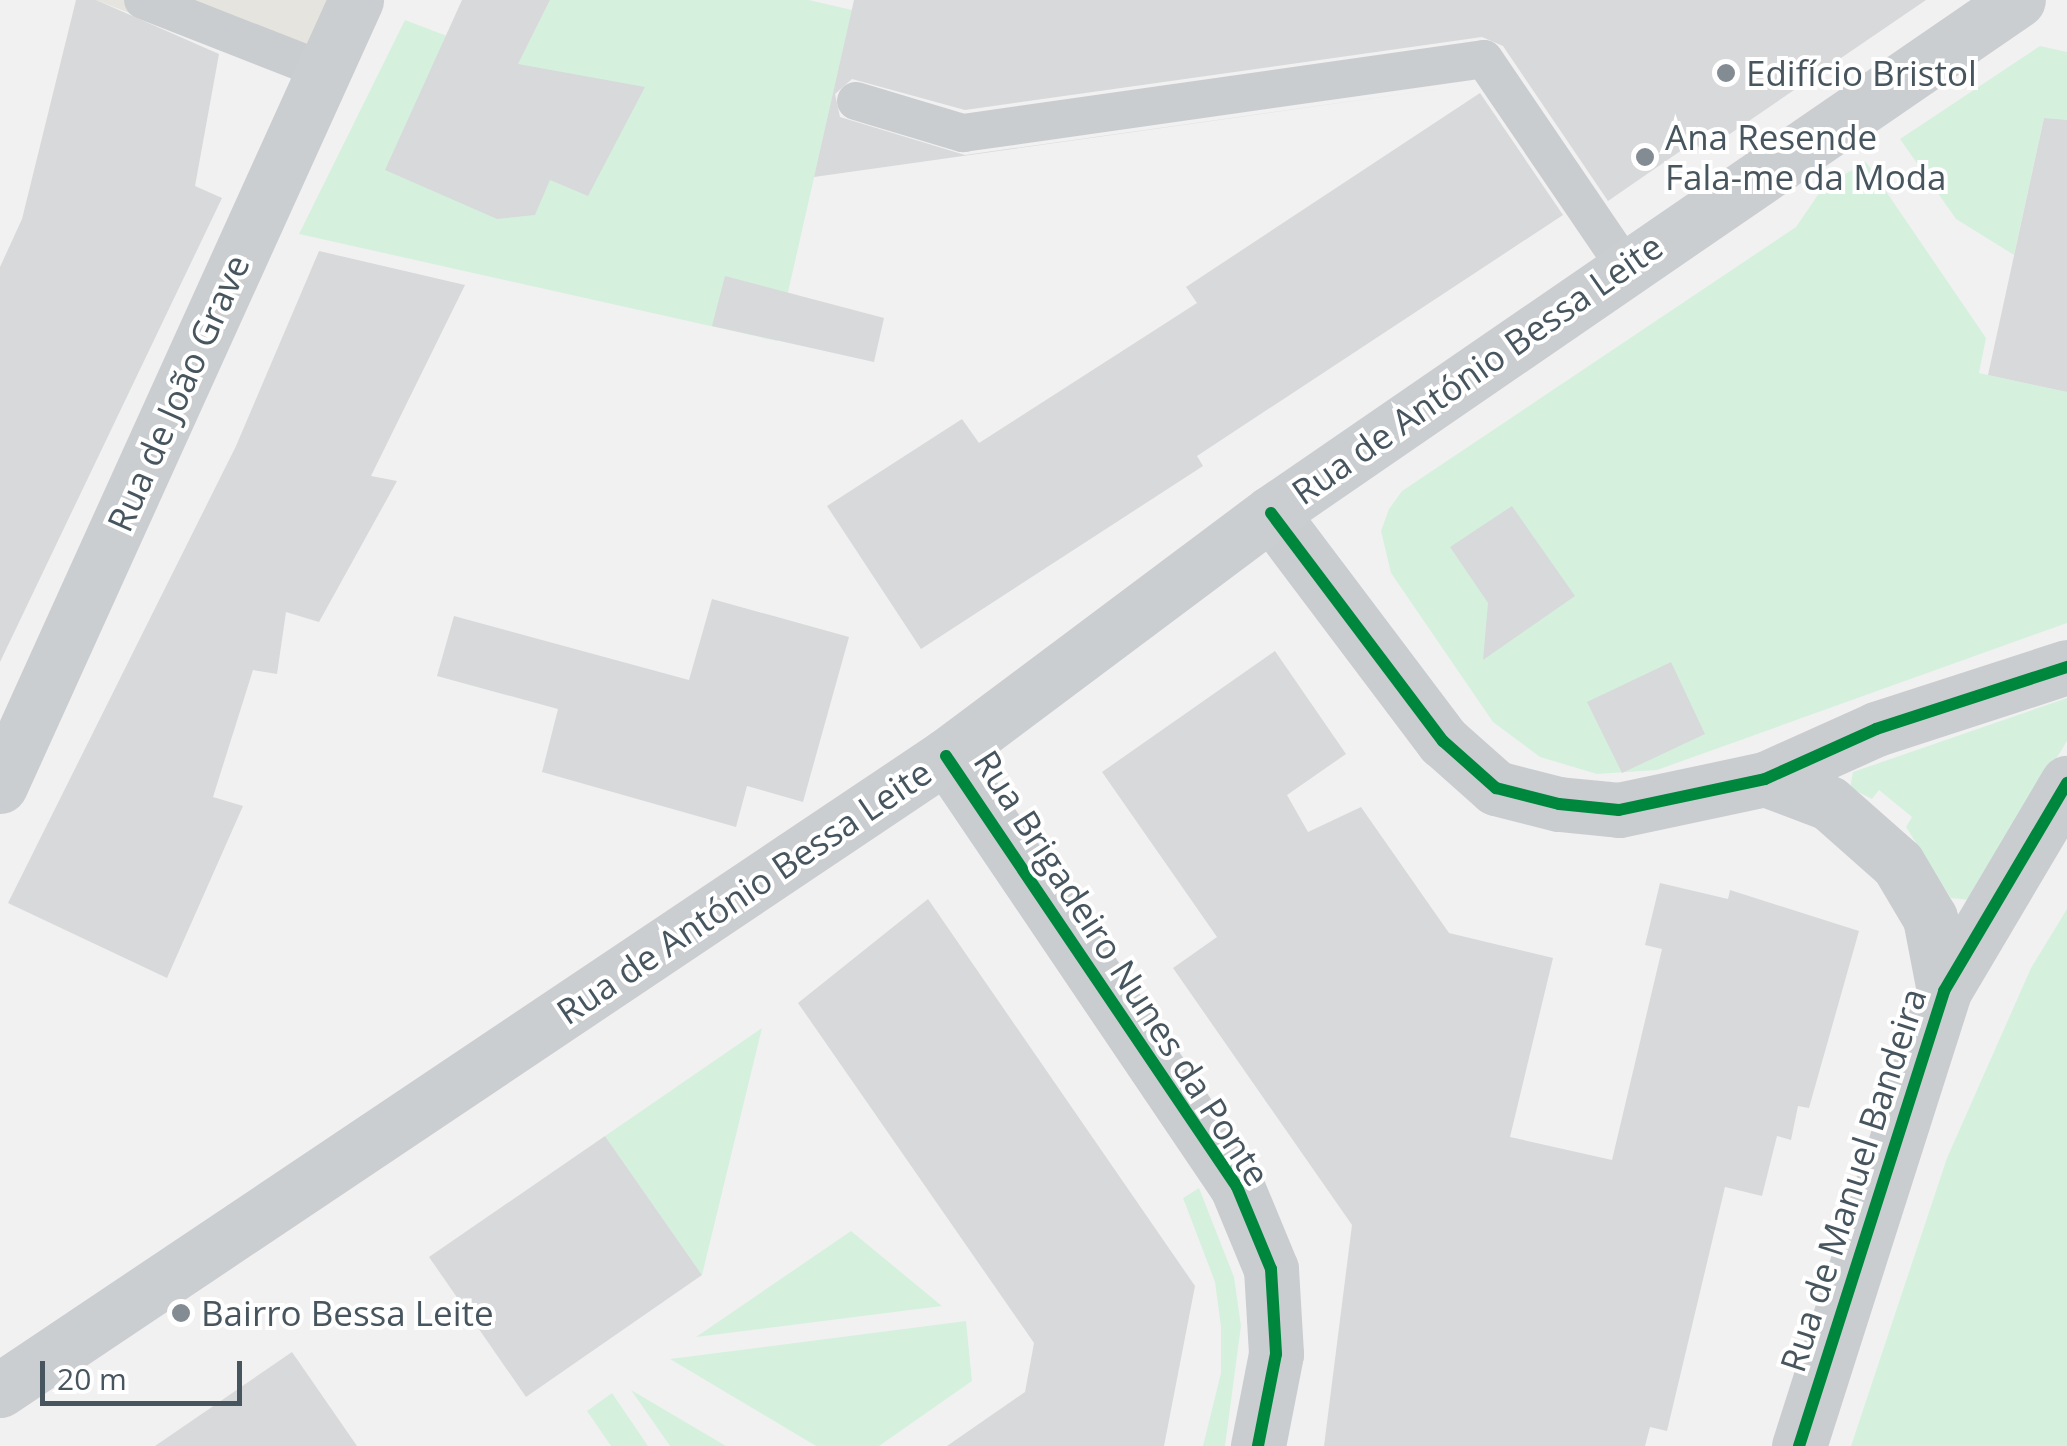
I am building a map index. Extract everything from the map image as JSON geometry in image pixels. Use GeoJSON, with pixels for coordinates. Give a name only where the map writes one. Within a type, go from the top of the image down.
{"type":"FeatureCollection","features":[{"type":"Feature","properties":{"kind":"main road","name":"Rua de João Grave"},"geometry":{"type":"LineString","coordinates":[[0,786],[356,0]]}},
{"type":"Feature","properties":{"kind":"main road","name":"Rua de António Bessa Leite"},"geometry":{"type":"LineString","coordinates":[[0,1390],[946,756],[1271,513],[1624,264],[2018,0]]}},
{"type":"Feature","properties":{"kind":"street"},"geometry":{"type":"LineString","coordinates":[[1271,513],[1443,741],[1496,788],[1618,810],[1766,779],[1876,730],[2067,667]]}},
{"type":"Feature","properties":{"kind":"street","name":"Rua Brigadeiro Nunes da Ponte"},"geometry":{"type":"LineString","coordinates":[[946,756],[1237,1186],[1270,1269],[1276,1354],[1258,1446]]}},
{"type":"Feature","properties":{"kind":"street","name":"Rua de Manuel Bandeira"},"geometry":{"type":"LineString","coordinates":[[1766,779],[1829,803],[1898,864],[1930,918],[1944,991]]}},
{"type":"Feature","properties":{"kind":"street","name":"Rua de Manuel Bandeira"},"geometry":{"type":"LineString","coordinates":[[1799,1446],[1944,991],[2067,783]]}},
{"type":"Feature","properties":{"kind":"lane"},"geometry":{"type":"LineString","coordinates":[[143,0],[324,71]]}},
{"type":"Feature","properties":{"kind":"lane"},"geometry":{"type":"LineString","coordinates":[[856,102],[963,133],[1484,59],[1624,264]]}},
{"type":"Feature","properties":{"kind":"shaded area"},"geometry":{"type":"Polygon","coordinates":[[[96,0],[356,0],[324,71],[275,69],[96,0]]]}},
{"type":"Feature","properties":{"kind":"green space"},"geometry":{"type":"Polygon","coordinates":[[[550,0],[809,0],[852,10],[777,341],[299,234],[405,20],[518,63],[550,0]]]}},
{"type":"Feature","properties":{"kind":"green space"},"geometry":{"type":"Polygon","coordinates":[[[2040,46],[2067,52],[2067,122],[2044,118],[2014,255],[1956,219],[1900,139],[2040,46]]]}},
{"type":"Feature","properties":{"kind":"green space"},"geometry":{"type":"Polygon","coordinates":[[[1866,162],[1986,338],[1979,373],[2067,392],[2067,623],[1657,770],[1597,774],[1540,757],[1493,722],[1391,573],[1381,531],[1389,509],[1402,491],[1796,227],[1824,186],[1866,162]]]}},
{"type":"Feature","properties":{"kind":"green space"},"geometry":{"type":"Polygon","coordinates":[[[2067,698],[2067,741],[1970,900],[1951,898],[1906,827],[1912,817],[1879,790],[1872,799],[1850,788],[1853,772],[2067,698]]]}},
{"type":"Feature","properties":{"kind":"green space"},"geometry":{"type":"Polygon","coordinates":[[[2067,909],[2067,1446],[1851,1446],[1947,1158],[2031,968],[2067,909]]]}},
{"type":"Feature","properties":{"kind":"green space"},"geometry":{"type":"Polygon","coordinates":[[[762,1028],[702,1275],[605,1136],[762,1028]]]}},
{"type":"Feature","properties":{"kind":"green space"},"geometry":{"type":"Polygon","coordinates":[[[1199,1188],[1234,1277],[1241,1326],[1225,1446],[1203,1446],[1221,1373],[1221,1327],[1215,1282],[1183,1198],[1199,1188]]]}},
{"type":"Feature","properties":{"kind":"green space"},"geometry":{"type":"Polygon","coordinates":[[[851,1231],[942,1306],[696,1337],[851,1231]]]}},
{"type":"Feature","properties":{"kind":"green space"},"geometry":{"type":"Polygon","coordinates":[[[966,1321],[972,1381],[879,1446],[816,1446],[670,1359],[966,1321]]]}},
{"type":"Feature","properties":{"kind":"green space"},"geometry":{"type":"Polygon","coordinates":[[[631,1390],[726,1446],[670,1446],[631,1390]]]}},
{"type":"Feature","properties":{"kind":"green space"},"geometry":{"type":"Polygon","coordinates":[[[612,1393],[648,1446],[611,1446],[587,1411],[612,1393]]]}},
{"type":"Feature","properties":{"kind":"building"},"geometry":{"type":"Polygon","coordinates":[[[76,0],[96,0],[219,54],[195,186],[222,198],[0,662],[0,267],[22,219],[76,0]]]}},
{"type":"Feature","properties":{"kind":"building"},"geometry":{"type":"Polygon","coordinates":[[[462,0],[550,0],[518,64],[645,87],[588,196],[550,180],[535,215],[497,219],[385,170],[462,0]]]}},
{"type":"Feature","properties":{"kind":"building"},"geometry":{"type":"Polygon","coordinates":[[[854,0],[1926,0],[1702,153],[1695,141],[1608,201],[1503,46],[1482,37],[965,110],[852,79],[835,94],[840,117],[965,155],[1474,84],[814,177],[854,0]]]}},
{"type":"Feature","properties":{"kind":"building"},"geometry":{"type":"Polygon","coordinates":[[[1480,93],[1563,215],[1197,456],[1203,466],[921,649],[827,506],[962,419],[979,443],[1197,303],[1186,287],[1480,93]]]}},
{"type":"Feature","properties":{"kind":"building"},"geometry":{"type":"Polygon","coordinates":[[[2044,118],[2067,120],[2067,392],[1988,375],[2044,118]]]}},
{"type":"Feature","properties":{"kind":"building"},"geometry":{"type":"Polygon","coordinates":[[[319,251],[465,285],[371,476],[397,481],[319,622],[286,612],[277,674],[253,670],[213,797],[243,806],[167,978],[8,903],[236,446],[319,251]]]}},
{"type":"Feature","properties":{"kind":"building"},"geometry":{"type":"Polygon","coordinates":[[[725,276],[884,318],[874,362],[712,326],[725,276]]]}},
{"type":"Feature","properties":{"kind":"building"},"geometry":{"type":"Polygon","coordinates":[[[1512,506],[1575,596],[1483,660],[1488,603],[1450,547],[1512,506]]]}},
{"type":"Feature","properties":{"kind":"building"},"geometry":{"type":"Polygon","coordinates":[[[712,599],[849,637],[803,802],[747,786],[736,827],[542,772],[558,709],[437,676],[454,616],[689,680],[712,599]]]}},
{"type":"Feature","properties":{"kind":"building"},"geometry":{"type":"Polygon","coordinates":[[[1275,651],[1346,754],[1287,795],[1308,832],[1361,807],[1449,933],[1553,958],[1510,1137],[1612,1160],[1662,949],[1645,945],[1660,883],[1728,899],[1730,890],[1859,931],[1809,1108],[1798,1106],[1791,1140],[1777,1136],[1762,1196],[1725,1187],[1667,1431],[1650,1427],[1645,1446],[1324,1446],[1352,1225],[1173,968],[1217,937],[1102,772],[1275,651]]]}},
{"type":"Feature","properties":{"kind":"building"},"geometry":{"type":"Polygon","coordinates":[[[1671,662],[1705,734],[1622,773],[1587,702],[1671,662]]]}},
{"type":"Feature","properties":{"kind":"building"},"geometry":{"type":"Polygon","coordinates":[[[928,899],[1195,1286],[1164,1446],[947,1446],[1025,1392],[1034,1343],[798,1003],[928,899]]]}},
{"type":"Feature","properties":{"kind":"building"},"geometry":{"type":"Polygon","coordinates":[[[605,1136],[702,1275],[526,1397],[429,1257],[605,1136]]]}},
{"type":"Feature","properties":{"kind":"building"},"geometry":{"type":"Polygon","coordinates":[[[292,1352],[357,1446],[155,1446],[292,1352]]]}},
{"type":"Feature","properties":{"kind":"cycle path"},"geometry":{"type":"LineString","coordinates":[[1271,513],[1443,741],[1496,788],[1559,804],[1619,810],[1765,779],[1876,729],[2067,667]]}},
{"type":"Feature","properties":{"kind":"cycle path"},"geometry":{"type":"LineString","coordinates":[[946,756],[1237,1187],[1271,1269],[1276,1354],[1258,1446]]}},
{"type":"Feature","properties":{"kind":"cycle path"},"geometry":{"type":"LineString","coordinates":[[1799,1446],[1944,991],[2067,783]]}},
{"type":"Feature","properties":{"kind":"place","name":"Edifício Bristol"},"geometry":{"type":"Point","coordinates":[1726,73]}},
{"type":"Feature","properties":{"kind":"place","name":"Ana Resende Fala-me da Moda"},"geometry":{"type":"Point","coordinates":[1645,157]}},
{"type":"Feature","properties":{"kind":"place","name":"Bairro Bessa Leite"},"geometry":{"type":"Point","coordinates":[181,1313]}}]}
